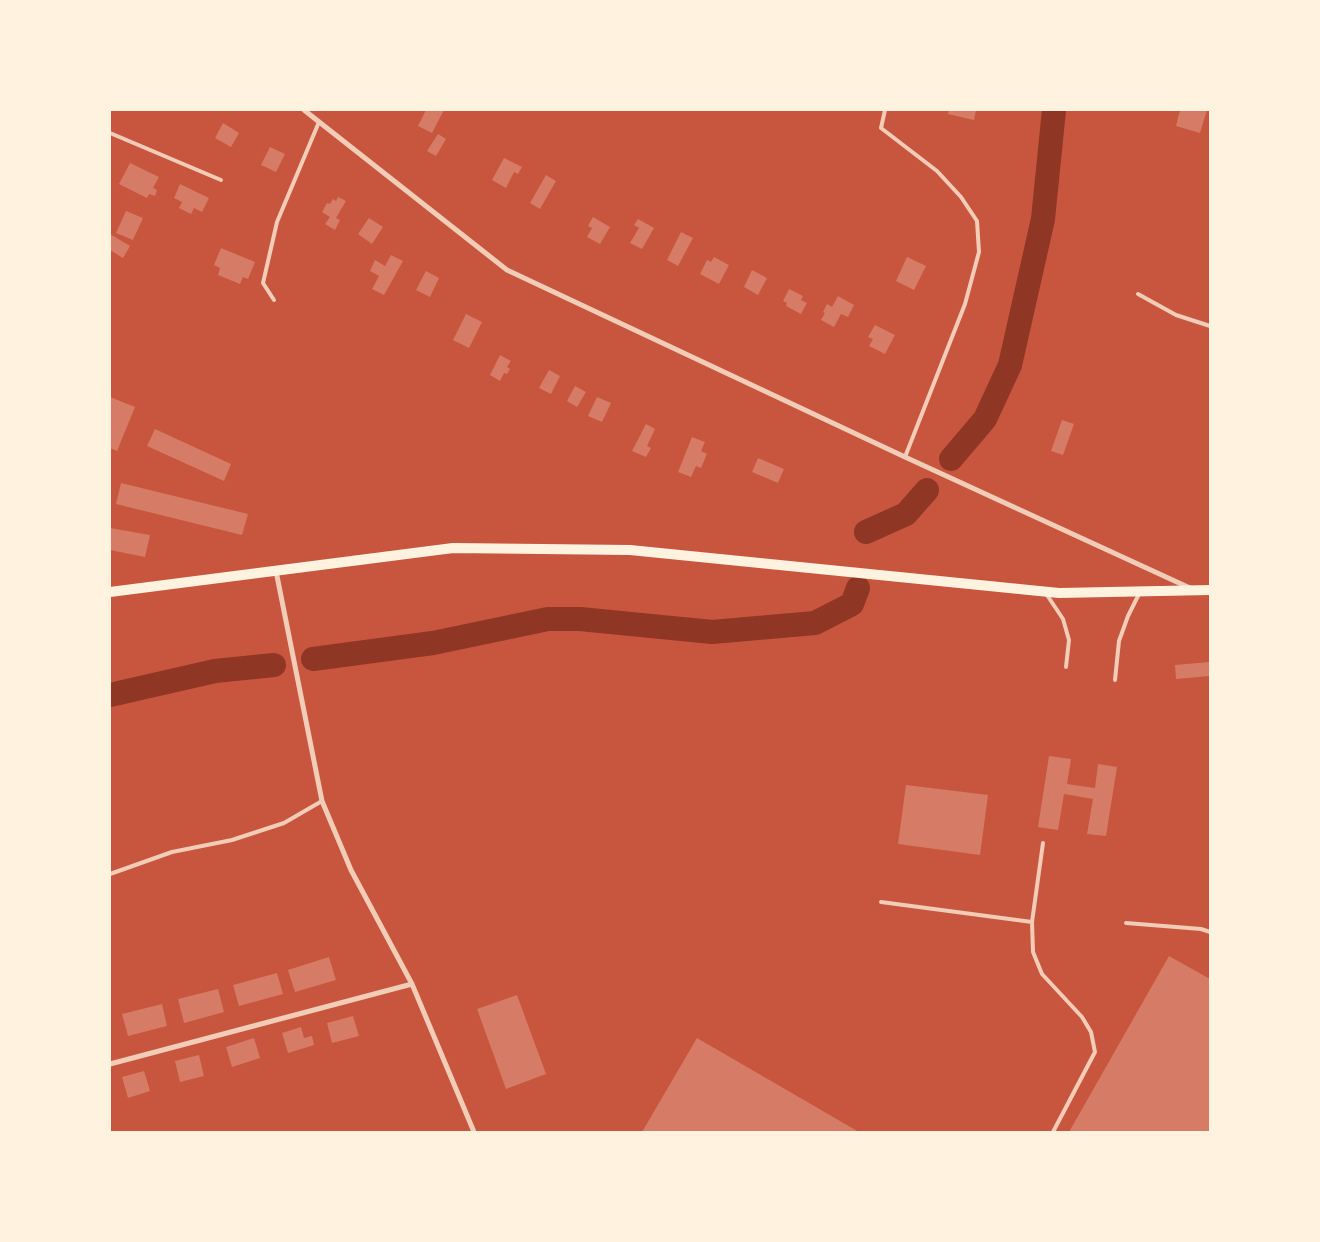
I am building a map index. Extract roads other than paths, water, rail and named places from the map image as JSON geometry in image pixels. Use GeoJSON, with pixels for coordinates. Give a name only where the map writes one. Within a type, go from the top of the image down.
{"type":"FeatureCollection","features":[{"type":"Feature","properties":{"kind":"main road"},"geometry":{"type":"LineString","coordinates":[[110,592],[453,548],[630,550],[1059,592],[1210,590]]}},
{"type":"Feature","properties":{"kind":"street"},"geometry":{"type":"LineString","coordinates":[[304,110],[507,270],[904,457],[1196,591]]}},
{"type":"Feature","properties":{"kind":"street"},"geometry":{"type":"LineString","coordinates":[[276,570],[322,801],[351,870],[412,984],[474,1132]]}},
{"type":"Feature","properties":{"kind":"street"},"geometry":{"type":"LineString","coordinates":[[110,1064],[412,984]]}},
{"type":"Feature","properties":{"kind":"lane"},"geometry":{"type":"LineString","coordinates":[[885,110],[881,128],[937,171],[961,197],[977,220],[979,252],[965,304],[904,457]]}},
{"type":"Feature","properties":{"kind":"lane"},"geometry":{"type":"LineString","coordinates":[[274,300],[263,283],[277,222],[319,122]]}},
{"type":"Feature","properties":{"kind":"lane"},"geometry":{"type":"LineString","coordinates":[[110,133],[221,180]]}},
{"type":"Feature","properties":{"kind":"lane"},"geometry":{"type":"LineString","coordinates":[[1138,294],[1176,315],[1210,326]]}},
{"type":"Feature","properties":{"kind":"lane"},"geometry":{"type":"LineString","coordinates":[[1044,591],[1063,619],[1069,640],[1066,667]]}},
{"type":"Feature","properties":{"kind":"lane"},"geometry":{"type":"LineString","coordinates":[[1115,680],[1119,641],[1128,616],[1140,592]]}},
{"type":"Feature","properties":{"kind":"lane"},"geometry":{"type":"LineString","coordinates":[[110,874],[172,852],[232,840],[284,824],[322,801]]}},
{"type":"Feature","properties":{"kind":"lane"},"geometry":{"type":"LineString","coordinates":[[1043,843],[1032,922],[1033,952],[1042,974],[1082,1016],[1092,1032],[1095,1052],[1053,1132]]}},
{"type":"Feature","properties":{"kind":"lane"},"geometry":{"type":"LineString","coordinates":[[882,902],[1032,922]]}},
{"type":"Feature","properties":{"kind":"lane"},"geometry":{"type":"LineString","coordinates":[[1126,923],[1201,929],[1210,932]]}},
{"type":"Feature","properties":{"kind":"waterway"},"geometry":{"type":"LineString","coordinates":[[951,459],[985,419],[1010,365],[1043,219],[1054,110]]}},
{"type":"Feature","properties":{"kind":"waterway"},"geometry":{"type":"LineString","coordinates":[[866,532],[906,514],[927,490]]}},
{"type":"Feature","properties":{"kind":"waterway"},"geometry":{"type":"LineString","coordinates":[[313,659],[433,643],[548,619],[580,619],[712,632],[815,623],[852,604],[858,588]]}},
{"type":"Feature","properties":{"kind":"waterway"},"geometry":{"type":"LineString","coordinates":[[110,695],[215,671],[274,665]]}}]}
